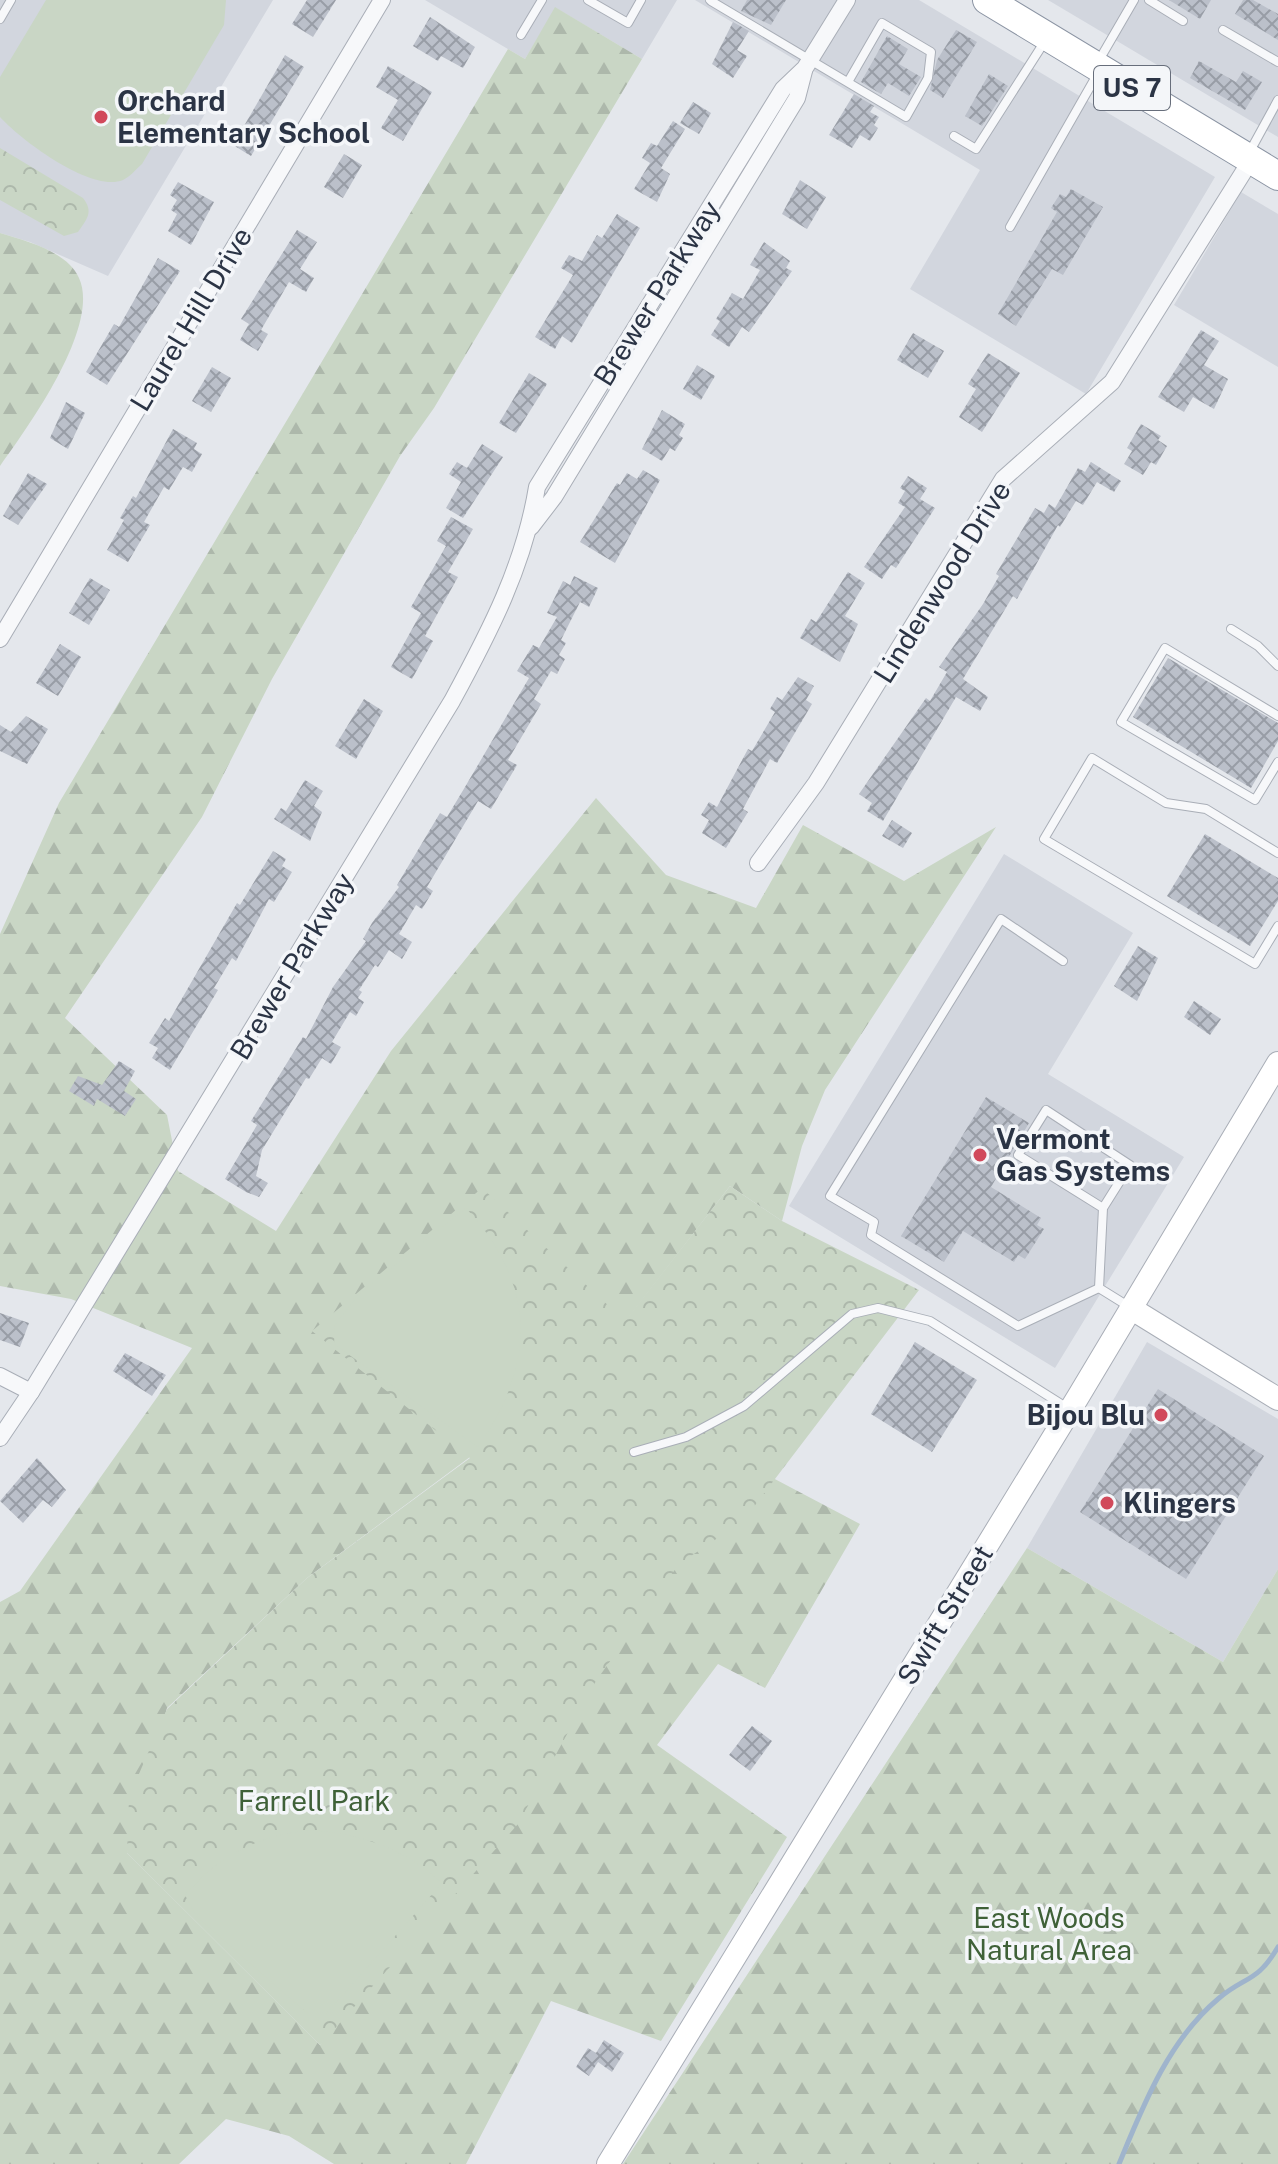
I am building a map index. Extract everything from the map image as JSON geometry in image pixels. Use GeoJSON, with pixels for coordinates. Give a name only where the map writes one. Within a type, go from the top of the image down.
{"type":"FeatureCollection","features":[{"type":"Feature","properties":{"kind":"highway","name":"US 7"},"geometry":{"type":"LineString","coordinates":[[987,0],[1278,176]]}},
{"type":"Feature","properties":{"kind":"street","name":"Laurel Hill Drive"},"geometry":{"type":"LineString","coordinates":[[0,639],[382,0]]}},
{"type":"Feature","properties":{"kind":"street","name":"Brewer Parkway"},"geometry":{"type":"LineString","coordinates":[[0,1438],[452,701],[501,610],[530,528],[537,487],[783,89],[807,64],[847,0]]}},
{"type":"Feature","properties":{"kind":"street","name":"Lindenwood Drive"},"geometry":{"type":"LineString","coordinates":[[758,863],[816,783],[1003,479],[1112,382],[1249,158]]}},
{"type":"Feature","properties":{"kind":"street","name":"Swift Street"},"geometry":{"type":"LineString","coordinates":[[608,2164],[1132,1309],[1278,1063]]}},
{"type":"Feature","properties":{"kind":"street"},"geometry":{"type":"LineString","coordinates":[[1132,1309],[1278,1399]]}},
{"type":"Feature","properties":{"kind":"street"},"geometry":{"type":"LineString","coordinates":[[0,1376],[31,1392]]}},
{"type":"Feature","properties":{"kind":"lane"},"geometry":{"type":"LineString","coordinates":[[0,19],[11,0]]}},
{"type":"Feature","properties":{"kind":"lane"},"geometry":{"type":"LineString","coordinates":[[521,35],[542,0]]}},
{"type":"Feature","properties":{"kind":"lane"},"geometry":{"type":"LineString","coordinates":[[588,0],[628,23],[641,0]]}},
{"type":"Feature","properties":{"kind":"lane"},"geometry":{"type":"LineString","coordinates":[[710,0],[729,6],[807,64],[848,82],[906,117],[928,78],[931,52],[882,23],[848,82]]}},
{"type":"Feature","properties":{"kind":"lane"},"geometry":{"type":"LineString","coordinates":[[1010,227],[1134,0]]}},
{"type":"Feature","properties":{"kind":"lane"},"geometry":{"type":"LineString","coordinates":[[1149,0],[1183,21]]}},
{"type":"Feature","properties":{"kind":"lane"},"geometry":{"type":"LineString","coordinates":[[1223,30],[1278,62]]}},
{"type":"Feature","properties":{"kind":"lane"},"geometry":{"type":"LineString","coordinates":[[954,136],[976,149],[1048,37]]}},
{"type":"Feature","properties":{"kind":"lane"},"geometry":{"type":"LineString","coordinates":[[1249,158],[1278,100]]}},
{"type":"Feature","properties":{"kind":"lane"},"geometry":{"type":"LineString","coordinates":[[1231,629],[1258,646],[1278,666]]}},
{"type":"Feature","properties":{"kind":"lane"},"geometry":{"type":"LineString","coordinates":[[1278,716],[1165,648],[1121,722],[1255,800],[1278,762]]}},
{"type":"Feature","properties":{"kind":"lane"},"geometry":{"type":"LineString","coordinates":[[1276,848],[1206,809],[1166,803],[1092,758],[1044,839],[1255,964],[1278,926]]}},
{"type":"Feature","properties":{"kind":"lane"},"geometry":{"type":"LineString","coordinates":[[1063,961],[1001,919],[830,1196],[874,1222],[871,1235],[1018,1326],[1099,1288]]}},
{"type":"Feature","properties":{"kind":"lane"},"geometry":{"type":"LineString","coordinates":[[1099,1288],[1103,1208],[1130,1165],[1046,1110],[1018,1155],[1103,1208]]}},
{"type":"Feature","properties":{"kind":"lane"},"geometry":{"type":"LineString","coordinates":[[1099,1288],[1132,1309]]}},
{"type":"Feature","properties":{"kind":"lane"},"geometry":{"type":"LineString","coordinates":[[634,1452],[686,1437],[744,1406],[852,1314],[878,1308],[930,1321],[1070,1410]]}},
{"type":"Feature","properties":{"kind":"shaded area","name":"Orchard Elementary School"},"geometry":{"type":"Polygon","coordinates":[[[0,0],[273,0],[108,276],[30,242],[0,233],[0,0]]]}},
{"type":"Feature","properties":{"kind":"shaded area"},"geometry":{"type":"Polygon","coordinates":[[[425,0],[677,0],[642,59],[556,8],[525,59],[425,0]]]}},
{"type":"Feature","properties":{"kind":"shaded area"},"geometry":{"type":"Polygon","coordinates":[[[695,0],[919,0],[1215,177],[1086,394],[910,289],[980,170],[695,0]]]}},
{"type":"Feature","properties":{"kind":"shaded area"},"geometry":{"type":"Polygon","coordinates":[[[1048,0],[1278,0],[1278,137],[1112,38],[1048,0]]]}},
{"type":"Feature","properties":{"kind":"shaded area"},"geometry":{"type":"Polygon","coordinates":[[[1241,192],[1278,214],[1278,367],[1174,305],[1241,192]]]}},
{"type":"Feature","properties":{"kind":"shaded area"},"geometry":{"type":"Polygon","coordinates":[[[1004,854],[1133,933],[1048,1074],[1184,1157],[1055,1368],[789,1206],[1004,854]]]}},
{"type":"Feature","properties":{"kind":"shaded area"},"geometry":{"type":"Polygon","coordinates":[[[1147,1342],[1278,1419],[1278,1569],[1223,1662],[1027,1548],[1147,1342]]]}},
{"type":"Feature","properties":{"kind":"green space"},"geometry":{"type":"Polygon","coordinates":[[[46,0],[226,0],[224,25],[142,164],[123,180],[109,182],[76,172],[40,150],[0,117],[0,77],[46,0]]]}},
{"type":"Feature","properties":{"kind":"green space"},"geometry":{"type":"Polygon","coordinates":[[[555,7],[642,59],[434,408],[400,456],[272,679],[202,817],[65,1018],[167,1115],[178,1171],[276,1231],[391,1051],[596,798],[666,875],[756,908],[803,825],[904,881],[996,827],[825,1090],[802,1146],[782,1221],[730,1186],[625,1322],[313,1331],[470,1457],[307,1578],[167,1708],[127,1853],[320,2045],[712,1446],[860,1524],[765,1688],[718,1664],[657,1745],[787,1837],[661,2041],[551,2001],[466,2164],[334,2164],[289,2136],[226,2119],[179,2164],[0,2164],[0,1602],[20,1591],[192,1348],[71,1299],[0,1286],[0,934],[59,803],[508,49],[525,59],[555,7]]]}},
{"type":"Feature","properties":{"kind":"green space"},"geometry":{"type":"Polygon","coordinates":[[[0,148],[83,198],[89,211],[78,232],[64,236],[0,200],[0,148]]]}},
{"type":"Feature","properties":{"kind":"green space"},"geometry":{"type":"Polygon","coordinates":[[[0,233],[45,248],[65,261],[79,278],[83,298],[80,322],[58,375],[0,466],[0,233]]]}},
{"type":"Feature","properties":{"kind":"green space","name":"Farrell Park"},"geometry":{"type":"Polygon","coordinates":[[[730,1186],[782,1221],[919,1290],[743,1521],[679,1564],[596,1681],[518,1824],[320,2045],[127,1853],[129,1797],[167,1709],[307,1578],[470,1458],[312,1331],[482,1188],[625,1321],[730,1186]]]}},
{"type":"Feature","properties":{"kind":"green space"},"geometry":{"type":"Polygon","coordinates":[[[466,1208],[489,1237],[506,1266],[516,1295],[520,1324],[519,1355],[511,1385],[478,1447],[334,1344],[335,1325],[359,1294],[466,1208]]]}},
{"type":"Feature","properties":{"kind":"green space","name":"East Woods Natural Area"},"geometry":{"type":"Polygon","coordinates":[[[1027,1548],[1223,1662],[1278,1569],[1278,2164],[623,2164],[1027,1548]]]}},
{"type":"Feature","properties":{"kind":"green space"},"geometry":{"type":"Polygon","coordinates":[[[310,1830],[347,1835],[381,1845],[412,1861],[442,1883],[326,2014],[308,2014],[196,1916],[185,1895],[212,1868],[241,1849],[273,1837],[310,1830]]]}},
{"type":"Feature","properties":{"kind":"building"},"geometry":{"type":"Polygon","coordinates":[[[307,0],[336,0],[313,37],[292,24],[307,0]]]}},
{"type":"Feature","properties":{"kind":"building"},"geometry":{"type":"Polygon","coordinates":[[[747,0],[786,0],[771,25],[741,11],[747,0]]]}},
{"type":"Feature","properties":{"kind":"building"},"geometry":{"type":"Polygon","coordinates":[[[1169,0],[1211,0],[1200,19],[1169,0]]]}},
{"type":"Feature","properties":{"kind":"building"},"geometry":{"type":"Polygon","coordinates":[[[1243,0],[1253,0],[1278,14],[1278,40],[1235,14],[1243,0]]]}},
{"type":"Feature","properties":{"kind":"building"},"geometry":{"type":"Polygon","coordinates":[[[430,17],[475,47],[463,68],[441,56],[438,61],[413,46],[430,17]]]}},
{"type":"Feature","properties":{"kind":"building"},"geometry":{"type":"Polygon","coordinates":[[[733,22],[749,31],[737,50],[747,56],[733,78],[712,64],[733,22]]]}},
{"type":"Feature","properties":{"kind":"building"},"geometry":{"type":"Polygon","coordinates":[[[956,30],[977,42],[943,98],[930,90],[937,60],[956,30]]]}},
{"type":"Feature","properties":{"kind":"building"},"geometry":{"type":"Polygon","coordinates":[[[887,36],[908,49],[899,64],[921,77],[909,96],[888,83],[881,94],[861,82],[887,36]]]}},
{"type":"Feature","properties":{"kind":"building"},"geometry":{"type":"Polygon","coordinates":[[[285,55],[304,67],[251,156],[233,145],[285,55]]]}},
{"type":"Feature","properties":{"kind":"building"},"geometry":{"type":"Polygon","coordinates":[[[1199,61],[1236,82],[1243,71],[1262,82],[1245,110],[1190,78],[1199,61]]]}},
{"type":"Feature","properties":{"kind":"building"},"geometry":{"type":"Polygon","coordinates":[[[388,66],[432,92],[403,141],[381,128],[398,100],[376,87],[388,66]]]}},
{"type":"Feature","properties":{"kind":"building"},"geometry":{"type":"Polygon","coordinates":[[[989,74],[1008,86],[982,126],[965,116],[989,74]]]}},
{"type":"Feature","properties":{"kind":"building"},"geometry":{"type":"Polygon","coordinates":[[[854,94],[874,106],[870,112],[879,117],[874,125],[878,128],[870,141],[860,135],[852,148],[829,135],[854,94]]]}},
{"type":"Feature","properties":{"kind":"building"},"geometry":{"type":"Polygon","coordinates":[[[693,102],[711,113],[699,134],[680,123],[693,102]]]}},
{"type":"Feature","properties":{"kind":"building"},"geometry":{"type":"Polygon","coordinates":[[[673,121],[685,129],[661,168],[670,174],[657,202],[634,189],[650,163],[642,158],[651,143],[657,146],[673,121]]]}},
{"type":"Feature","properties":{"kind":"building"},"geometry":{"type":"Polygon","coordinates":[[[344,154],[362,165],[343,198],[324,187],[344,154]]]}},
{"type":"Feature","properties":{"kind":"building"},"geometry":{"type":"Polygon","coordinates":[[[800,180],[826,197],[807,229],[782,214],[800,180]]]}},
{"type":"Feature","properties":{"kind":"building"},"geometry":{"type":"Polygon","coordinates":[[[178,182],[214,202],[191,245],[168,231],[177,214],[171,210],[177,200],[170,195],[178,182]]]}},
{"type":"Feature","properties":{"kind":"building"},"geometry":{"type":"Polygon","coordinates":[[[1071,189],[1103,207],[1063,275],[1052,269],[1016,326],[998,314],[1057,212],[1051,208],[1060,194],[1066,197],[1071,189]]]}},
{"type":"Feature","properties":{"kind":"building"},"geometry":{"type":"Polygon","coordinates":[[[617,214],[640,228],[572,343],[562,336],[555,349],[535,337],[573,275],[561,268],[569,255],[582,261],[597,235],[602,238],[617,214]]]}},
{"type":"Feature","properties":{"kind":"building"},"geometry":{"type":"Polygon","coordinates":[[[297,230],[317,242],[300,269],[314,278],[306,292],[289,282],[261,330],[268,334],[258,351],[240,340],[249,324],[241,319],[297,230]]]}},
{"type":"Feature","properties":{"kind":"building"},"geometry":{"type":"Polygon","coordinates":[[[764,242],[790,261],[786,268],[792,271],[749,332],[742,327],[729,347],[711,335],[720,321],[716,319],[732,293],[743,299],[760,270],[750,265],[764,242]]]}},
{"type":"Feature","properties":{"kind":"building"},"geometry":{"type":"Polygon","coordinates":[[[158,258],[180,271],[107,385],[86,372],[114,324],[119,327],[158,258]]]}},
{"type":"Feature","properties":{"kind":"building"},"geometry":{"type":"Polygon","coordinates":[[[1201,330],[1219,341],[1204,365],[1228,379],[1214,409],[1193,397],[1184,412],[1158,397],[1201,330]]]}},
{"type":"Feature","properties":{"kind":"building"},"geometry":{"type":"Polygon","coordinates":[[[913,333],[944,351],[928,378],[897,360],[913,333]]]}},
{"type":"Feature","properties":{"kind":"building"},"geometry":{"type":"Polygon","coordinates":[[[988,353],[1020,373],[982,432],[959,417],[976,389],[968,384],[988,353]]]}},
{"type":"Feature","properties":{"kind":"building"},"geometry":{"type":"Polygon","coordinates":[[[697,365],[715,376],[701,400],[683,389],[697,365]]]}},
{"type":"Feature","properties":{"kind":"building"},"geometry":{"type":"Polygon","coordinates":[[[212,367],[231,378],[211,412],[192,401],[212,367]]]}},
{"type":"Feature","properties":{"kind":"building"},"geometry":{"type":"Polygon","coordinates":[[[529,373],[547,384],[516,433],[499,423],[529,373]]]}},
{"type":"Feature","properties":{"kind":"building"},"geometry":{"type":"Polygon","coordinates":[[[66,402],[85,413],[68,449],[50,438],[66,402]]]}},
{"type":"Feature","properties":{"kind":"building"},"geometry":{"type":"Polygon","coordinates":[[[662,410],[685,424],[679,435],[683,438],[675,451],[670,448],[662,461],[642,449],[662,410]]]}},
{"type":"Feature","properties":{"kind":"building"},"geometry":{"type":"Polygon","coordinates":[[[1141,424],[1161,436],[1158,440],[1167,446],[1156,465],[1151,462],[1143,475],[1124,464],[1132,451],[1127,448],[1141,424]]]}},
{"type":"Feature","properties":{"kind":"building"},"geometry":{"type":"Polygon","coordinates":[[[173,429],[197,443],[194,449],[202,454],[192,472],[183,467],[169,490],[164,487],[144,522],[150,525],[128,562],[107,550],[124,520],[120,518],[133,496],[136,498],[173,429]]]}},
{"type":"Feature","properties":{"kind":"building"},"geometry":{"type":"Polygon","coordinates":[[[482,444],[503,457],[463,518],[446,508],[461,482],[449,474],[457,462],[467,468],[482,444]]]}},
{"type":"Feature","properties":{"kind":"building"},"geometry":{"type":"Polygon","coordinates":[[[1091,462],[1121,481],[1114,492],[1097,482],[1083,505],[1076,501],[1060,527],[1058,525],[1017,599],[1013,596],[963,679],[988,697],[980,711],[956,697],[883,821],[867,811],[872,803],[859,794],[926,698],[930,701],[947,672],[939,667],[983,604],[999,576],[996,574],[1035,508],[1044,513],[1049,504],[1055,508],[1078,468],[1085,472],[1091,462]]]}},
{"type":"Feature","properties":{"kind":"building"},"geometry":{"type":"Polygon","coordinates":[[[643,470],[660,480],[615,563],[580,542],[617,483],[620,485],[627,473],[637,479],[643,470]]]}},
{"type":"Feature","properties":{"kind":"building"},"geometry":{"type":"Polygon","coordinates":[[[28,473],[47,484],[18,525],[3,516],[28,473]]]}},
{"type":"Feature","properties":{"kind":"building"},"geometry":{"type":"Polygon","coordinates":[[[908,476],[927,488],[920,499],[935,508],[896,568],[891,565],[882,579],[864,567],[905,507],[898,503],[905,491],[900,488],[908,476]]]}},
{"type":"Feature","properties":{"kind":"building"},"geometry":{"type":"Polygon","coordinates":[[[451,517],[473,529],[448,572],[458,577],[425,636],[433,641],[412,679],[391,667],[421,613],[411,607],[446,546],[437,541],[451,517]]]}},
{"type":"Feature","properties":{"kind":"building"},"geometry":{"type":"Polygon","coordinates":[[[848,572],[865,583],[845,616],[858,624],[840,662],[800,638],[811,619],[816,622],[848,572]]]}},
{"type":"Feature","properties":{"kind":"building"},"geometry":{"type":"Polygon","coordinates":[[[574,576],[598,588],[589,607],[580,602],[561,640],[566,643],[559,655],[565,659],[557,674],[551,671],[534,699],[541,704],[508,760],[517,765],[491,809],[478,801],[427,887],[433,891],[422,909],[416,905],[399,934],[412,942],[402,959],[389,950],[378,967],[375,965],[359,990],[362,992],[358,998],[364,1002],[356,1016],[350,1012],[332,1042],[341,1047],[331,1064],[322,1058],[309,1079],[306,1078],[262,1150],[256,1176],[268,1183],[259,1197],[246,1192],[225,1179],[257,1125],[251,1121],[303,1037],[306,1039],[333,987],[366,941],[363,939],[372,923],[399,887],[397,885],[440,813],[447,817],[465,787],[529,678],[517,671],[533,645],[539,648],[557,617],[547,613],[563,581],[570,585],[574,576]]]}},
{"type":"Feature","properties":{"kind":"building"},"geometry":{"type":"Polygon","coordinates":[[[90,578],[110,590],[89,625],[69,613],[90,578]]]}},
{"type":"Feature","properties":{"kind":"building"},"geometry":{"type":"Polygon","coordinates":[[[60,644],[81,657],[58,696],[36,683],[60,644]]]}},
{"type":"Feature","properties":{"kind":"building"},"geometry":{"type":"Polygon","coordinates":[[[1168,658],[1278,723],[1278,741],[1251,788],[1133,717],[1168,658]]]}},
{"type":"Feature","properties":{"kind":"building"},"geometry":{"type":"Polygon","coordinates":[[[798,677],[814,686],[806,700],[812,704],[777,763],[770,759],[743,809],[748,812],[726,848],[702,833],[709,820],[701,815],[709,802],[717,807],[748,749],[752,751],[775,712],[770,709],[777,697],[782,700],[798,677]]]}},
{"type":"Feature","properties":{"kind":"building"},"geometry":{"type":"Polygon","coordinates":[[[364,699],[383,711],[356,759],[335,746],[364,699]]]}},
{"type":"Feature","properties":{"kind":"building"},"geometry":{"type":"Polygon","coordinates":[[[26,716],[48,729],[27,764],[0,751],[0,725],[11,732],[26,716]]]}},
{"type":"Feature","properties":{"kind":"building"},"geometry":{"type":"Polygon","coordinates":[[[305,780],[323,791],[314,806],[322,812],[310,841],[274,819],[281,808],[286,811],[305,780]]]}},
{"type":"Feature","properties":{"kind":"building"},"geometry":{"type":"Polygon","coordinates":[[[892,820],[912,833],[903,848],[882,836],[892,820]]]}},
{"type":"Feature","properties":{"kind":"building"},"geometry":{"type":"Polygon","coordinates":[[[1205,834],[1278,878],[1278,901],[1250,946],[1167,896],[1205,834]]]}},
{"type":"Feature","properties":{"kind":"building"},"geometry":{"type":"Polygon","coordinates":[[[273,851],[286,859],[282,866],[292,872],[274,902],[269,899],[236,961],[232,958],[214,988],[218,990],[170,1070],[152,1058],[158,1048],[149,1043],[165,1018],[169,1021],[237,903],[240,905],[273,851]]]}},
{"type":"Feature","properties":{"kind":"building"},"geometry":{"type":"Polygon","coordinates":[[[1138,946],[1158,958],[1137,1001],[1114,986],[1138,946]]]}},
{"type":"Feature","properties":{"kind":"building"},"geometry":{"type":"Polygon","coordinates":[[[1194,1001],[1221,1019],[1210,1035],[1184,1017],[1194,1001]]]}},
{"type":"Feature","properties":{"kind":"building"},"geometry":{"type":"Polygon","coordinates":[[[119,1061],[135,1071],[124,1091],[136,1099],[125,1116],[97,1099],[94,1106],[69,1091],[78,1076],[102,1085],[119,1061]]]}},
{"type":"Feature","properties":{"kind":"building","name":"Vermont Gas Systems"},"geometry":{"type":"Polygon","coordinates":[[[986,1097],[1029,1123],[991,1187],[1041,1218],[1037,1225],[1044,1229],[1025,1259],[1018,1255],[1014,1262],[963,1231],[944,1262],[901,1236],[986,1097]]]}},
{"type":"Feature","properties":{"kind":"building"},"geometry":{"type":"Polygon","coordinates":[[[0,1313],[29,1323],[20,1347],[0,1340],[0,1313]]]}},
{"type":"Feature","properties":{"kind":"building"},"geometry":{"type":"Polygon","coordinates":[[[915,1342],[977,1380],[932,1452],[871,1414],[915,1342]]]}},
{"type":"Feature","properties":{"kind":"building"},"geometry":{"type":"Polygon","coordinates":[[[125,1353],[166,1375],[152,1396],[113,1371],[125,1353]]]}},
{"type":"Feature","properties":{"kind":"building"},"geometry":{"type":"Polygon","coordinates":[[[1158,1389],[1264,1456],[1186,1579],[1080,1512],[1158,1389]]]}},
{"type":"Feature","properties":{"kind":"building"},"geometry":{"type":"Polygon","coordinates":[[[37,1458],[66,1490],[52,1507],[43,1500],[23,1523],[0,1501],[37,1458]]]}},
{"type":"Feature","properties":{"kind":"building"},"geometry":{"type":"Polygon","coordinates":[[[752,1726],[772,1741],[750,1771],[729,1755],[752,1726]]]}},
{"type":"Feature","properties":{"kind":"building"},"geometry":{"type":"Polygon","coordinates":[[[604,2040],[624,2053],[612,2072],[598,2062],[589,2076],[576,2067],[588,2048],[596,2053],[604,2040]]]}},
{"type":"Feature","properties":{"kind":"waterway"},"geometry":{"type":"LineString","coordinates":[[1119,2164],[1159,2076],[1185,2034],[1218,1999],[1257,1973],[1278,1947]]}},
{"type":"Feature","properties":{"kind":"place","name":"Orchard Elementary School"},"geometry":{"type":"Point","coordinates":[101,117]}},
{"type":"Feature","properties":{"kind":"place","name":"Vermont Gas Systems"},"geometry":{"type":"Point","coordinates":[980,1155]}},
{"type":"Feature","properties":{"kind":"place","name":"Bijou Blu"},"geometry":{"type":"Point","coordinates":[1161,1415]}},
{"type":"Feature","properties":{"kind":"place","name":"Klingers"},"geometry":{"type":"Point","coordinates":[1107,1503]}}]}
